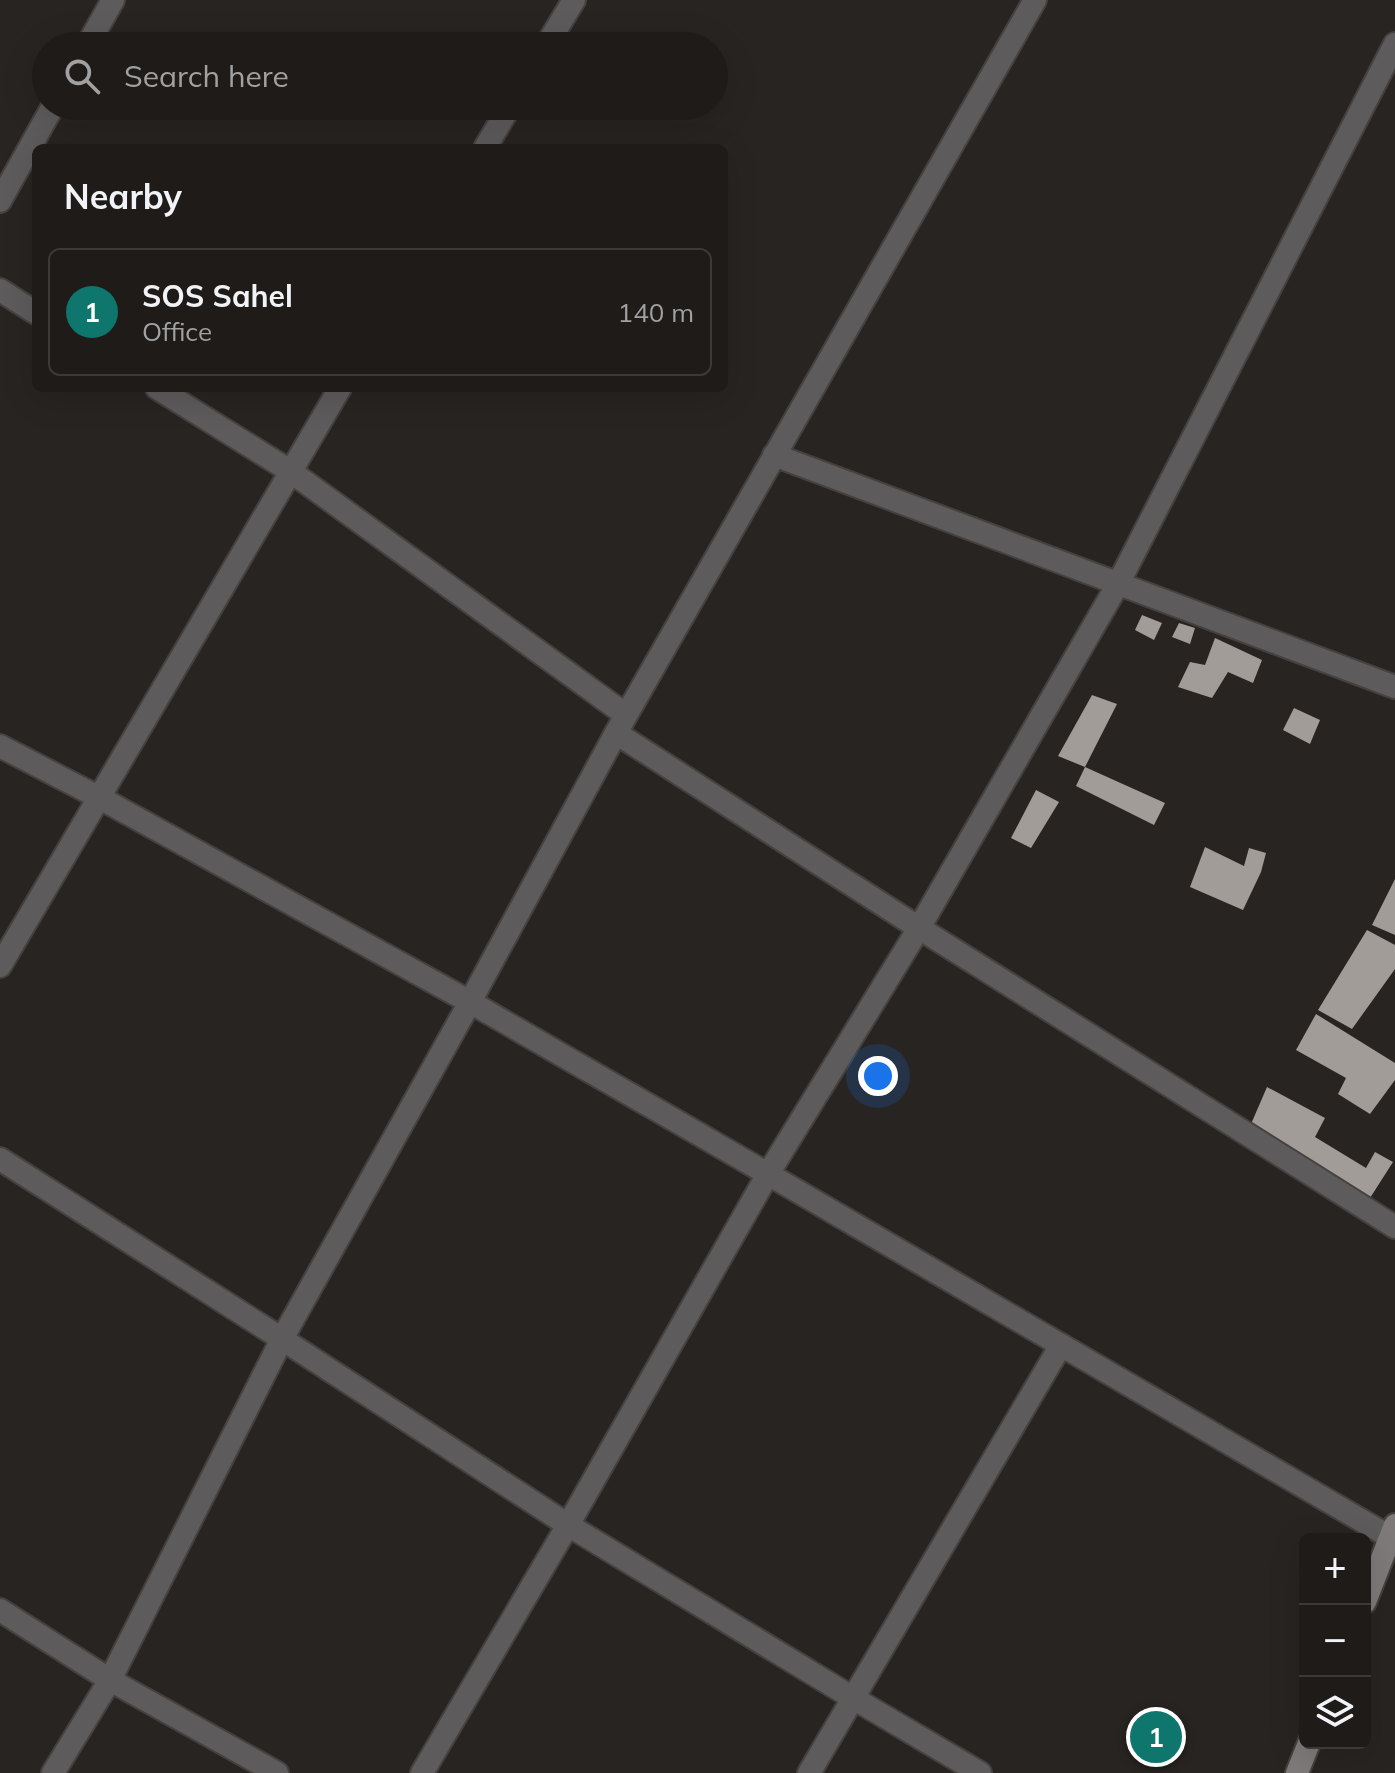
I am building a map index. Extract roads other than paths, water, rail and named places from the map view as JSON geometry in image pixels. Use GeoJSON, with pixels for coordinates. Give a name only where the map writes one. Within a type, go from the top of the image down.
{"type":"FeatureCollection","features":[{"type":"Feature","properties":{"kind":"main road"},"geometry":{"type":"LineString","coordinates":[[1371,1587],[1393,1534]]}},
{"type":"Feature","properties":{"kind":"main road"},"geometry":{"type":"LineString","coordinates":[[1297,1773],[1307,1749]]}},
{"type":"Feature","properties":{"kind":"street"},"geometry":{"type":"LineString","coordinates":[[95,32],[113,0]]}},
{"type":"Feature","properties":{"kind":"street"},"geometry":{"type":"LineString","coordinates":[[555,32],[574,0]]}},
{"type":"Feature","properties":{"kind":"street"},"geometry":{"type":"LineString","coordinates":[[53,1773],[110,1680],[282,1339],[621,724],[1035,0]]}},
{"type":"Feature","properties":{"kind":"street"},"geometry":{"type":"LineString","coordinates":[[422,1773],[768,1174],[919,928],[1118,584],[1395,44]]}},
{"type":"Feature","properties":{"kind":"street"},"geometry":{"type":"LineString","coordinates":[[0,201],[45,120]]}},
{"type":"Feature","properties":{"kind":"street"},"geometry":{"type":"LineString","coordinates":[[487,144],[502,120]]}},
{"type":"Feature","properties":{"kind":"street"},"geometry":{"type":"LineString","coordinates":[[0,290],[32,310]]}},
{"type":"Feature","properties":{"kind":"street"},"geometry":{"type":"LineString","coordinates":[[163,392],[290,471],[621,724],[919,928],[1395,1227]]}},
{"type":"Feature","properties":{"kind":"street"},"geometry":{"type":"LineString","coordinates":[[0,966],[338,392]]}},
{"type":"Feature","properties":{"kind":"street"},"geometry":{"type":"LineString","coordinates":[[774,455],[1395,687]]}},
{"type":"Feature","properties":{"kind":"street"},"geometry":{"type":"LineString","coordinates":[[0,746],[470,1002],[1393,1534]]}},
{"type":"Feature","properties":{"kind":"street"},"geometry":{"type":"LineString","coordinates":[[0,1159],[568,1525],[980,1773]]}},
{"type":"Feature","properties":{"kind":"street"},"geometry":{"type":"LineString","coordinates":[[809,1773],[1061,1345]]}},
{"type":"Feature","properties":{"kind":"street"},"geometry":{"type":"LineString","coordinates":[[0,1610],[110,1680],[277,1773]]}},
{"type":"Feature","properties":{"kind":"place","name":"SOS Sahel"},"geometry":{"type":"Point","coordinates":[1156,1737]}}]}
